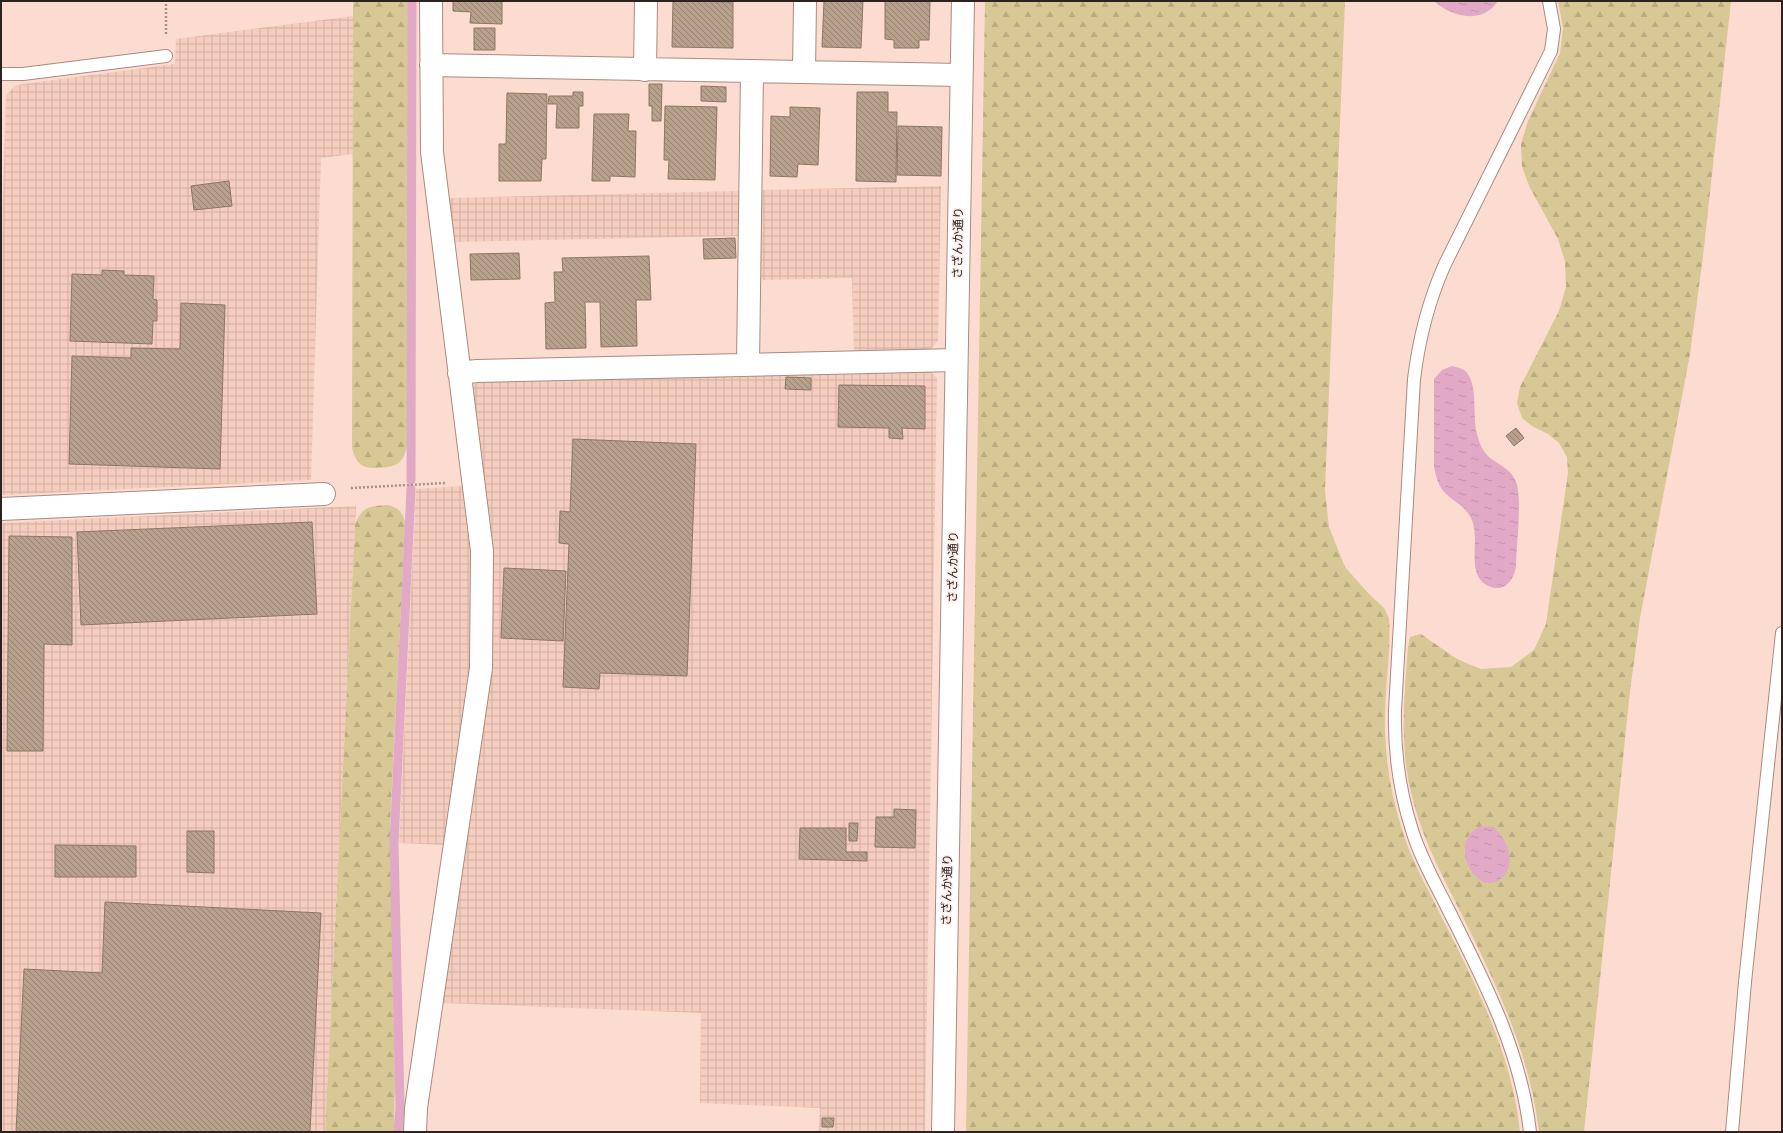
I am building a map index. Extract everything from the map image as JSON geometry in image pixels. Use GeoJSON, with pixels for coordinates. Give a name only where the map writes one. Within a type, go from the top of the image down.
{"type":"FeatureCollection","features":[{"type":"Feature","properties":{"kind":"street"},"geometry":{"type":"LineString","coordinates":[[415,1132],[416,1108],[481,668],[482,551],[434,176],[431,127],[431,1]]}},
{"type":"Feature","properties":{"kind":"street"},"geometry":{"type":"LineString","coordinates":[[645,70],[646,1]]}},
{"type":"Feature","properties":{"kind":"street"},"geometry":{"type":"LineString","coordinates":[[804,72],[805,1]]}},
{"type":"Feature","properties":{"kind":"street","name":"さざんか通り"},"geometry":{"type":"LineString","coordinates":[[943,1132],[963,1]]}},
{"type":"Feature","properties":{"kind":"street"},"geometry":{"type":"LineString","coordinates":[[431,66],[961,75]]}},
{"type":"Feature","properties":{"kind":"street"},"geometry":{"type":"LineString","coordinates":[[748,364],[752,72]]}},
{"type":"Feature","properties":{"kind":"street"},"geometry":{"type":"LineString","coordinates":[[459,373],[477,370],[956,360]]}},
{"type":"Feature","properties":{"kind":"street"},"geometry":{"type":"LineString","coordinates":[[1,509],[324,494]]}},
{"type":"Feature","properties":{"kind":"lane"},"geometry":{"type":"LineString","coordinates":[[1530,1132],[1522,1080],[1503,1023],[1491,995],[1424,860],[1412,831],[1403,802],[1394,741],[1414,379],[1420,334],[1433,291],[1445,264],[1551,51],[1554,29],[1549,1]]}},
{"type":"Feature","properties":{"kind":"lane"},"geometry":{"type":"LineString","coordinates":[[1,74],[23,74],[166,56]]}},
{"type":"Feature","properties":{"kind":"lane"},"geometry":{"type":"LineString","coordinates":[[1732,1132],[1745,982],[1782,633]]}},
{"type":"Feature","properties":{"kind":"path"},"geometry":{"type":"LineString","coordinates":[[166,1],[166,56]]}},
{"type":"Feature","properties":{"kind":"path"},"geometry":{"type":"LineString","coordinates":[[324,494],[329,489],[473,481]]}},
{"type":"Feature","properties":{"kind":"shaded area"},"geometry":{"type":"Polygon","coordinates":[[[353,16],[353,154],[321,158],[311,480],[3,495],[1,492],[1,272],[6,95],[16,85],[175,64],[176,39],[353,16]]]}},
{"type":"Feature","properties":{"kind":"shaded area"},"geometry":{"type":"Polygon","coordinates":[[[941,186],[938,341],[929,351],[854,353],[852,278],[757,280],[759,190],[941,186]]]}},
{"type":"Feature","properties":{"kind":"shaded area"},"geometry":{"type":"Polygon","coordinates":[[[741,191],[740,236],[454,242],[448,198],[741,191]]]}},
{"type":"Feature","properties":{"kind":"shaded area"},"geometry":{"type":"Polygon","coordinates":[[[928,369],[937,378],[925,1132],[819,1132],[820,1108],[700,1103],[701,1013],[443,1003],[492,670],[494,551],[473,387],[478,380],[928,369]]]}},
{"type":"Feature","properties":{"kind":"shaded area"},"geometry":{"type":"Polygon","coordinates":[[[462,486],[470,552],[469,668],[443,845],[399,843],[416,489],[462,486]]]}},
{"type":"Feature","properties":{"kind":"shaded area"},"geometry":{"type":"Polygon","coordinates":[[[356,506],[325,1132],[1,1132],[1,525],[3,523],[356,506]]]}},
{"type":"Feature","properties":{"kind":"green space"},"geometry":{"type":"Polygon","coordinates":[[[353,1],[408,1],[407,446],[401,461],[394,466],[378,468],[363,466],[356,458],[352,448],[353,1]]]}},
{"type":"Feature","properties":{"kind":"green space"},"geometry":{"type":"Polygon","coordinates":[[[985,1],[1345,1],[1325,490],[1329,527],[1345,567],[1368,593],[1384,608],[1389,618],[1385,727],[1391,788],[1398,818],[1415,864],[1466,965],[1490,1019],[1509,1074],[1516,1103],[1520,1132],[966,1132],[985,1]]]}},
{"type":"Feature","properties":{"kind":"green space"},"geometry":{"type":"Polygon","coordinates":[[[1558,1],[1731,1],[1703,256],[1690,354],[1640,618],[1630,691],[1584,1132],[1539,1132],[1528,1074],[1509,1018],[1486,964],[1434,857],[1417,815],[1409,781],[1404,743],[1406,666],[1410,637],[1421,634],[1457,659],[1481,669],[1511,667],[1534,650],[1546,624],[1568,473],[1567,457],[1559,443],[1548,434],[1532,426],[1522,418],[1517,403],[1520,387],[1559,311],[1566,287],[1565,261],[1558,239],[1529,186],[1522,166],[1521,144],[1528,121],[1560,53],[1563,28],[1558,1]]]}},
{"type":"Feature","properties":{"kind":"green space"},"geometry":{"type":"Polygon","coordinates":[[[388,505],[400,511],[405,523],[390,827],[395,1079],[394,1132],[325,1132],[355,525],[361,514],[367,508],[388,505]]]}},
{"type":"Feature","properties":{"kind":"water"},"geometry":{"type":"Polygon","coordinates":[[[1434,1],[1498,1],[1491,9],[1484,13],[1475,16],[1467,16],[1449,11],[1434,1]]]}},
{"type":"Feature","properties":{"kind":"water"},"geometry":{"type":"Polygon","coordinates":[[[1452,366],[1464,370],[1469,375],[1472,382],[1476,427],[1478,437],[1485,453],[1510,472],[1517,485],[1519,514],[1516,567],[1511,580],[1505,586],[1500,588],[1491,587],[1483,582],[1478,575],[1475,567],[1475,537],[1471,518],[1463,507],[1448,496],[1443,490],[1438,481],[1434,467],[1434,379],[1442,370],[1452,366]]]}},
{"type":"Feature","properties":{"kind":"water"},"geometry":{"type":"Polygon","coordinates":[[[1481,826],[1494,827],[1504,841],[1509,854],[1509,865],[1505,875],[1499,881],[1490,883],[1481,880],[1472,872],[1468,865],[1465,847],[1468,836],[1481,826]]]}},
{"type":"Feature","properties":{"kind":"building"},"geometry":{"type":"Polygon","coordinates":[[[453,1],[502,1],[502,24],[470,23],[471,12],[453,11],[453,1]]]}},
{"type":"Feature","properties":{"kind":"building"},"geometry":{"type":"Polygon","coordinates":[[[673,1],[733,2],[733,48],[672,47],[673,1]]]}},
{"type":"Feature","properties":{"kind":"building"},"geometry":{"type":"Polygon","coordinates":[[[824,1],[863,1],[861,48],[822,47],[824,1]]]}},
{"type":"Feature","properties":{"kind":"building"},"geometry":{"type":"Polygon","coordinates":[[[885,1],[930,1],[929,40],[919,40],[919,48],[894,48],[894,40],[885,39],[885,1]]]}},
{"type":"Feature","properties":{"kind":"building"},"geometry":{"type":"Polygon","coordinates":[[[474,28],[495,28],[495,50],[474,50],[474,28]]]}},
{"type":"Feature","properties":{"kind":"building"},"geometry":{"type":"Polygon","coordinates":[[[649,84],[662,84],[661,121],[652,121],[652,106],[649,106],[649,84]]]}},
{"type":"Feature","properties":{"kind":"building"},"geometry":{"type":"Polygon","coordinates":[[[701,86],[726,87],[726,102],[701,101],[701,86]]]}},
{"type":"Feature","properties":{"kind":"building"},"geometry":{"type":"Polygon","coordinates":[[[573,92],[583,92],[583,106],[579,106],[579,128],[556,128],[557,104],[548,104],[549,96],[573,96],[573,92]]]}},
{"type":"Feature","properties":{"kind":"building"},"geometry":{"type":"Polygon","coordinates":[[[857,92],[888,92],[888,112],[897,112],[896,182],[856,181],[857,92]]]}},
{"type":"Feature","properties":{"kind":"building"},"geometry":{"type":"Polygon","coordinates":[[[507,93],[547,94],[546,159],[542,159],[541,181],[499,181],[499,144],[506,144],[507,93]]]}},
{"type":"Feature","properties":{"kind":"building"},"geometry":{"type":"Polygon","coordinates":[[[665,106],[717,107],[715,180],[668,179],[669,160],[664,160],[665,106]]]}},
{"type":"Feature","properties":{"kind":"building"},"geometry":{"type":"Polygon","coordinates":[[[790,107],[820,108],[818,165],[798,164],[797,177],[770,176],[771,116],[790,117],[790,107]]]}},
{"type":"Feature","properties":{"kind":"building"},"geometry":{"type":"Polygon","coordinates":[[[594,114],[629,114],[628,131],[636,131],[635,177],[610,176],[610,181],[592,181],[594,114]]]}},
{"type":"Feature","properties":{"kind":"building"},"geometry":{"type":"Polygon","coordinates":[[[898,126],[942,127],[941,176],[897,175],[898,126]]]}},
{"type":"Feature","properties":{"kind":"building"},"geometry":{"type":"Polygon","coordinates":[[[229,181],[232,206],[194,210],[191,186],[229,181]]]}},
{"type":"Feature","properties":{"kind":"building"},"geometry":{"type":"Polygon","coordinates":[[[735,238],[736,258],[704,259],[703,239],[735,238]]]}},
{"type":"Feature","properties":{"kind":"building"},"geometry":{"type":"Polygon","coordinates":[[[519,253],[520,279],[471,280],[470,254],[519,253]]]}},
{"type":"Feature","properties":{"kind":"building"},"geometry":{"type":"Polygon","coordinates":[[[649,256],[651,300],[636,300],[637,346],[601,347],[600,302],[585,302],[586,348],[546,349],[545,303],[555,302],[554,272],[563,272],[562,258],[649,256]]]}},
{"type":"Feature","properties":{"kind":"building"},"geometry":{"type":"Polygon","coordinates":[[[102,270],[124,271],[124,275],[154,276],[153,299],[157,300],[157,321],[153,321],[152,344],[70,341],[72,274],[102,275],[102,270]]]}},
{"type":"Feature","properties":{"kind":"building"},"geometry":{"type":"Polygon","coordinates":[[[181,303],[225,305],[220,469],[69,464],[72,356],[131,358],[131,348],[180,349],[181,303]]]}},
{"type":"Feature","properties":{"kind":"building"},"geometry":{"type":"Polygon","coordinates":[[[786,377],[811,378],[811,390],[785,389],[786,377]]]}},
{"type":"Feature","properties":{"kind":"building"},"geometry":{"type":"Polygon","coordinates":[[[839,385],[925,386],[925,429],[902,428],[903,439],[889,438],[889,428],[838,427],[839,385]]]}},
{"type":"Feature","properties":{"kind":"building"},"geometry":{"type":"Polygon","coordinates":[[[1516,428],[1524,438],[1514,446],[1506,436],[1516,428]]]}},
{"type":"Feature","properties":{"kind":"building"},"geometry":{"type":"Polygon","coordinates":[[[573,439],[696,444],[687,676],[600,673],[599,689],[563,687],[569,544],[559,543],[560,511],[570,512],[573,439]]]}},
{"type":"Feature","properties":{"kind":"building"},"geometry":{"type":"Polygon","coordinates":[[[312,522],[317,614],[81,625],[77,532],[312,522]]]}},
{"type":"Feature","properties":{"kind":"building"},"geometry":{"type":"Polygon","coordinates":[[[9,536],[72,537],[72,645],[44,644],[43,751],[7,751],[9,536]]]}},
{"type":"Feature","properties":{"kind":"building"},"geometry":{"type":"Polygon","coordinates":[[[504,568],[566,571],[563,641],[501,638],[504,568]]]}},
{"type":"Feature","properties":{"kind":"building"},"geometry":{"type":"Polygon","coordinates":[[[894,809],[916,810],[915,848],[875,847],[876,817],[894,817],[894,809]]]}},
{"type":"Feature","properties":{"kind":"building"},"geometry":{"type":"Polygon","coordinates":[[[849,823],[858,823],[857,841],[849,841],[849,823]]]}},
{"type":"Feature","properties":{"kind":"building"},"geometry":{"type":"Polygon","coordinates":[[[800,828],[846,828],[846,852],[867,852],[867,861],[799,859],[800,828]]]}},
{"type":"Feature","properties":{"kind":"building"},"geometry":{"type":"Polygon","coordinates":[[[187,831],[214,831],[214,873],[187,872],[187,831]]]}},
{"type":"Feature","properties":{"kind":"building"},"geometry":{"type":"Polygon","coordinates":[[[55,845],[136,846],[136,877],[55,877],[55,845]]]}},
{"type":"Feature","properties":{"kind":"building"},"geometry":{"type":"Polygon","coordinates":[[[105,902],[321,913],[310,1132],[16,1132],[24,969],[102,973],[105,902]]]}},
{"type":"Feature","properties":{"kind":"building"},"geometry":{"type":"Polygon","coordinates":[[[822,1118],[834,1118],[833,1127],[822,1127],[822,1118]]]}},
{"type":"Feature","properties":{"kind":"waterway"},"geometry":{"type":"LineString","coordinates":[[411,480],[412,1]]}},
{"type":"Feature","properties":{"kind":"waterway"},"geometry":{"type":"LineString","coordinates":[[398,1132],[400,1107],[394,843],[411,489]]}}]}
